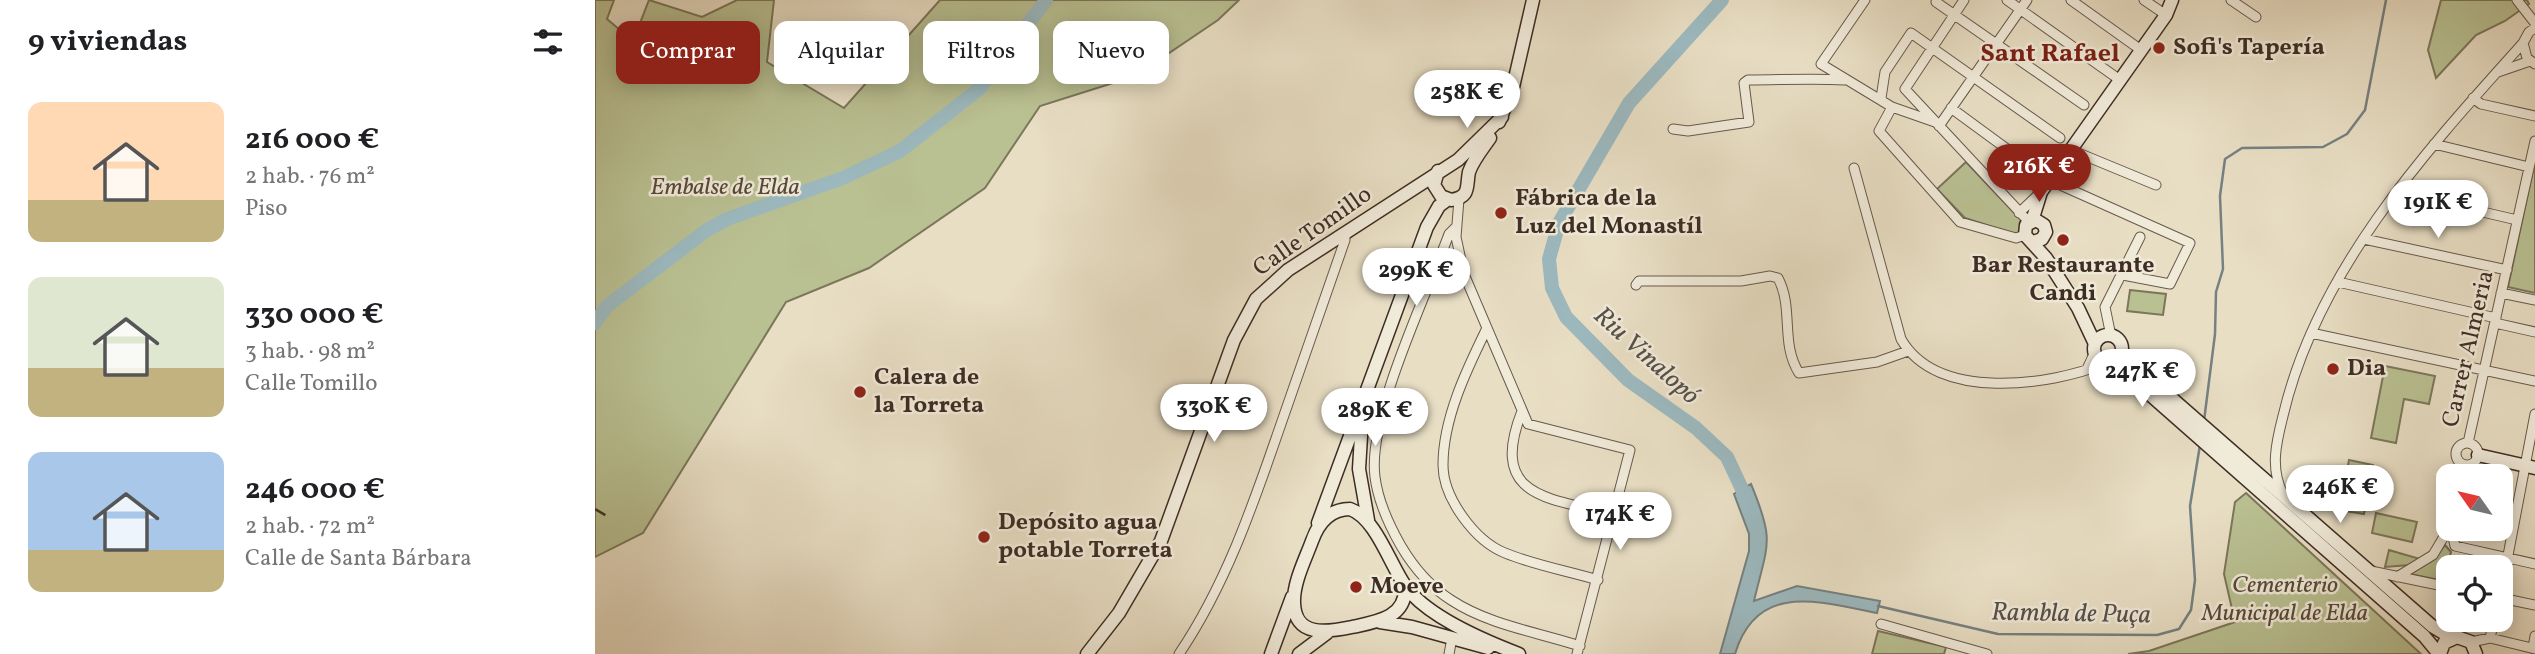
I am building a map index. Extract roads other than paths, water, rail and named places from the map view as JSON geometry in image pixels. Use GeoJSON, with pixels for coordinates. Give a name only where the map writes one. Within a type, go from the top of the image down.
{"type":"FeatureCollection","features":[{"type":"Feature","properties":{"kind":"main road"},"geometry":{"type":"LineString","coordinates":[[1427,226],[1439,206],[1467,192],[1469,176],[1502,117],[1513,87],[1533,0]]}},
{"type":"Feature","properties":{"kind":"main road"},"geometry":{"type":"LineString","coordinates":[[2182,0],[2169,8],[2040,196],[2034,230],[2046,258],[2078,308],[2098,358],[2114,360],[2194,426],[2424,636],[2439,654],[2444,643],[2452,638],[2462,637],[2475,650]]}},
{"type":"Feature","properties":{"kind":"main road"},"geometry":{"type":"LineString","coordinates":[[1271,654],[1427,226],[1438,171],[1450,165],[1481,140],[1502,117]]}},
{"type":"Feature","properties":{"kind":"main road"},"geometry":{"type":"LineString","coordinates":[[1450,165],[1463,169],[1469,176]]}},
{"type":"Feature","properties":{"kind":"main road","name":"Calle Tomillo"},"geometry":{"type":"LineString","coordinates":[[1087,654],[1133,592],[1166,530],[1248,311],[1278,277],[1438,171]]}},
{"type":"Feature","properties":{"kind":"main road"},"geometry":{"type":"LineString","coordinates":[[1436,190],[1453,199]]}},
{"type":"Feature","properties":{"kind":"main road","name":"Calle Tomillo"},"geometry":{"type":"LineString","coordinates":[[1409,191],[1436,190]]}},
{"type":"Feature","properties":{"kind":"main road"},"geometry":{"type":"LineString","coordinates":[[2078,308],[2120,342],[2114,360]]}},
{"type":"Feature","properties":{"kind":"main road"},"geometry":{"type":"LineString","coordinates":[[2095,348],[2109,335]]}},
{"type":"Feature","properties":{"kind":"main road"},"geometry":{"type":"LineString","coordinates":[[1372,378],[1359,447],[1361,485],[1368,520],[1405,586],[1458,627],[1514,654]]}},
{"type":"Feature","properties":{"kind":"main road"},"geometry":{"type":"LineString","coordinates":[[2211,441],[2249,466],[2437,631],[2452,638]]}},
{"type":"Feature","properties":{"kind":"main road"},"geometry":{"type":"LineString","coordinates":[[2478,455],[2530,467]]}},
{"type":"Feature","properties":{"kind":"main road"},"geometry":{"type":"LineString","coordinates":[[1316,530],[1330,514],[1344,509],[1355,511],[1368,520]]}},
{"type":"Feature","properties":{"kind":"main road"},"geometry":{"type":"LineString","coordinates":[[1294,590],[1294,607],[1299,621],[1313,630],[1327,632],[1376,622],[1399,609],[1405,598],[1405,586]]}},
{"type":"Feature","properties":{"kind":"main road"},"geometry":{"type":"LineString","coordinates":[[1376,622],[1412,627],[1514,654]]}},
{"type":"Feature","properties":{"kind":"main road"},"geometry":{"type":"LineString","coordinates":[[1299,654],[1327,632]]}},
{"type":"Feature","properties":{"kind":"street"},"geometry":{"type":"LineString","coordinates":[[1865,0],[1821,64],[1892,107],[1938,124]]}},
{"type":"Feature","properties":{"kind":"street"},"geometry":{"type":"LineString","coordinates":[[1892,107],[1879,131],[1960,222],[2016,238],[2034,230],[1905,89],[1964,0]]}},
{"type":"Feature","properties":{"kind":"street"},"geometry":{"type":"LineString","coordinates":[[2007,0],[2120,80]]}},
{"type":"Feature","properties":{"kind":"street"},"geometry":{"type":"LineString","coordinates":[[1938,124],[2027,0]]}},
{"type":"Feature","properties":{"kind":"street"},"geometry":{"type":"LineString","coordinates":[[2071,0],[2141,50]]}},
{"type":"Feature","properties":{"kind":"street"},"geometry":{"type":"LineString","coordinates":[[2144,0],[2169,8]]}},
{"type":"Feature","properties":{"kind":"street"},"geometry":{"type":"LineString","coordinates":[[2231,0],[2256,17]]}},
{"type":"Feature","properties":{"kind":"street"},"geometry":{"type":"LineString","coordinates":[[2288,502],[2276,475],[2274,459],[2292,378],[2311,333],[2364,239],[2397,192],[2434,144],[2532,30],[2531,20],[2517,0]]}},
{"type":"Feature","properties":{"kind":"street"},"geometry":{"type":"LineString","coordinates":[[1937,2],[2084,105]]}},
{"type":"Feature","properties":{"kind":"street"},"geometry":{"type":"LineString","coordinates":[[1881,99],[1885,72],[1911,33],[2060,138]]}},
{"type":"Feature","properties":{"kind":"street"},"geometry":{"type":"LineString","coordinates":[[2496,73],[2533,62],[2524,53],[2523,43]]}},
{"type":"Feature","properties":{"kind":"street"},"geometry":{"type":"LineString","coordinates":[[1673,129],[1688,131],[1749,122],[1744,83],[1748,80],[1845,80]]}},
{"type":"Feature","properties":{"kind":"street"},"geometry":{"type":"LineString","coordinates":[[2473,99],[2481,104],[2535,116]]}},
{"type":"Feature","properties":{"kind":"street"},"geometry":{"type":"LineString","coordinates":[[1951,108],[2037,171]]}},
{"type":"Feature","properties":{"kind":"street","name":"Carrer Almeria"},"geometry":{"type":"LineString","coordinates":[[2468,443],[2482,370],[2535,142]]}},
{"type":"Feature","properties":{"kind":"street"},"geometry":{"type":"LineString","coordinates":[[2434,144],[2529,167]]}},
{"type":"Feature","properties":{"kind":"street"},"geometry":{"type":"LineString","coordinates":[[2070,150],[2156,185]]}},
{"type":"Feature","properties":{"kind":"street"},"geometry":{"type":"LineString","coordinates":[[1854,168],[1878,246],[1891,310],[1908,351],[1926,367],[1946,378],[2036,381],[2114,360]]}},
{"type":"Feature","properties":{"kind":"street"},"geometry":{"type":"LineString","coordinates":[[2049,180],[2190,243],[2170,284],[2123,275]]}},
{"type":"Feature","properties":{"kind":"street"},"geometry":{"type":"LineString","coordinates":[[2397,192],[2517,220]]}},
{"type":"Feature","properties":{"kind":"street"},"geometry":{"type":"LineString","coordinates":[[2019,213],[2040,196]]}},
{"type":"Feature","properties":{"kind":"street"},"geometry":{"type":"LineString","coordinates":[[1453,199],[1457,226],[1457,249],[1464,274],[1528,424],[1630,450],[1579,651],[1492,620],[1450,600],[1423,578],[1388,523],[1375,476],[1376,438],[1393,381],[1449,234],[1457,226]]}},
{"type":"Feature","properties":{"kind":"street"},"geometry":{"type":"LineString","coordinates":[[1179,654],[1198,626],[1228,566],[1262,479],[1345,240],[1345,233]]}},
{"type":"Feature","properties":{"kind":"street"},"geometry":{"type":"LineString","coordinates":[[2109,335],[2105,307],[2140,237]]}},
{"type":"Feature","properties":{"kind":"street"},"geometry":{"type":"LineString","coordinates":[[2364,239],[2507,270]]}},
{"type":"Feature","properties":{"kind":"street"},"geometry":{"type":"LineString","coordinates":[[1433,278],[1440,271],[1453,269],[1464,274]]}},
{"type":"Feature","properties":{"kind":"street"},"geometry":{"type":"LineString","coordinates":[[1636,285],[1639,281],[1741,281],[1770,276],[1778,278],[1787,303],[1785,328],[1799,373],[1877,362],[1908,351]]}},
{"type":"Feature","properties":{"kind":"street"},"geometry":{"type":"LineString","coordinates":[[2339,282],[2535,332]]}},
{"type":"Feature","properties":{"kind":"street"},"geometry":{"type":"LineString","coordinates":[[2501,293],[2535,300]]}},
{"type":"Feature","properties":{"kind":"street"},"geometry":{"type":"LineString","coordinates":[[1487,328],[1470,364],[1448,426],[1443,467],[1459,513],[1475,532],[1505,553],[1598,580]]}},
{"type":"Feature","properties":{"kind":"street"},"geometry":{"type":"LineString","coordinates":[[2311,333],[2535,381]]}},
{"type":"Feature","properties":{"kind":"street"},"geometry":{"type":"LineString","coordinates":[[2087,369],[2095,348]]}},
{"type":"Feature","properties":{"kind":"street"},"geometry":{"type":"LineString","coordinates":[[1523,411],[1510,455],[1515,475],[1532,491],[1614,514]]}},
{"type":"Feature","properties":{"kind":"street"},"geometry":{"type":"LineString","coordinates":[[2508,555],[2530,467],[2535,414]]}},
{"type":"Feature","properties":{"kind":"street"},"geometry":{"type":"LineString","coordinates":[[2468,443],[2475,447],[2478,455],[2475,462],[2464,464],[2457,459],[2457,450],[2468,443]]}},
{"type":"Feature","properties":{"kind":"street"},"geometry":{"type":"LineString","coordinates":[[2249,466],[2263,468],[2274,459]]}},
{"type":"Feature","properties":{"kind":"street"},"geometry":{"type":"LineString","coordinates":[[2397,577],[2433,555],[2442,541]]}},
{"type":"Feature","properties":{"kind":"street"},"geometry":{"type":"LineString","coordinates":[[2454,541],[2455,546],[2494,555]]}},
{"type":"Feature","properties":{"kind":"street"},"geometry":{"type":"LineString","coordinates":[[2513,559],[2535,564]]}},
{"type":"Feature","properties":{"kind":"street"},"geometry":{"type":"LineString","coordinates":[[2367,569],[2436,585]]}},
{"type":"Feature","properties":{"kind":"street"},"geometry":{"type":"LineString","coordinates":[[2513,600],[2535,605]]}},
{"type":"Feature","properties":{"kind":"street"},"geometry":{"type":"LineString","coordinates":[[1881,624],[1987,654]]}},
{"type":"Feature","properties":{"kind":"street"},"geometry":{"type":"LineString","coordinates":[[2492,639],[2493,632]]}},
{"type":"Feature","properties":{"kind":"street"},"geometry":{"type":"LineString","coordinates":[[2475,650],[2492,639],[2534,648],[2535,636]]}},
{"type":"Feature","properties":{"kind":"street"},"geometry":{"type":"LineString","coordinates":[[1450,654],[1452,638]]}},
{"type":"Feature","properties":{"kind":"water"},"geometry":{"type":"Polygon","coordinates":[[[1751,484],[1764,518],[1767,542],[1754,601],[1797,586],[1880,601],[1877,613],[1813,602],[1775,606],[1758,615],[1745,631],[1735,654],[1720,654],[1749,551],[1749,534],[1734,494],[1751,484]]]}},
{"type":"Feature","properties":{"kind":"waterway","name":"Riu Vinalopó"},"geometry":{"type":"LineString","coordinates":[[595,323],[607,306],[707,230],[727,219],[843,178],[900,151],[979,89],[1046,0]]}},
{"type":"Feature","properties":{"kind":"waterway","name":"Riu Vinalopó"},"geometry":{"type":"LineString","coordinates":[[1722,0],[1629,103],[1559,223],[1549,259],[1552,288],[1566,317],[1628,380],[1696,428],[1727,457],[1749,504]]}},
{"type":"Feature","properties":{"kind":"waterway","name":"Rambla de Puça"},"geometry":{"type":"LineString","coordinates":[[2204,421],[2215,334],[2216,292],[2223,269],[2220,196],[2225,159],[2242,148],[2323,147],[2347,134],[2365,110],[2386,0]]}},
{"type":"Feature","properties":{"kind":"waterway","name":"Rambla de Puça"},"geometry":{"type":"LineString","coordinates":[[1878,606],[1998,634],[2157,635],[2179,629],[2191,610],[2195,580],[2190,506],[2200,445]]}},
{"type":"Feature","properties":{"kind":"railway"},"geometry":{"type":"LineString","coordinates":[[595,509],[607,516]]}},
{"type":"Feature","properties":{"kind":"place","name":"Sofi's Tapería"},"geometry":{"type":"Point","coordinates":[2159,48]}},
{"type":"Feature","properties":{"kind":"place","name":"Fábrica de la Luz del Monastíl"},"geometry":{"type":"Point","coordinates":[1501,213]}},
{"type":"Feature","properties":{"kind":"place","name":"Bar Restaurante Candi"},"geometry":{"type":"Point","coordinates":[2063,240]}},
{"type":"Feature","properties":{"kind":"place","name":"Dia"},"geometry":{"type":"Point","coordinates":[2333,369]}},
{"type":"Feature","properties":{"kind":"place","name":"Calera de la Torreta"},"geometry":{"type":"Point","coordinates":[860,392]}},
{"type":"Feature","properties":{"kind":"place","name":"Depósito agua potable Torreta"},"geometry":{"type":"Point","coordinates":[984,537]}},
{"type":"Feature","properties":{"kind":"place","name":"Moeve"},"geometry":{"type":"Point","coordinates":[1356,587]}},
{"type":"Feature","properties":{"kind":"district","name":"Sant Rafael"},"geometry":{"type":"Point","coordinates":[2050,54]}},
{"type":"Feature","properties":{"kind":"park label","name":"Embalse de Elda"},"geometry":{"type":"Point","coordinates":[725,188]}},
{"type":"Feature","properties":{"kind":"park label","name":"Cementerio Municipal de Elda"},"geometry":{"type":"Point","coordinates":[2285,600]}}]}
